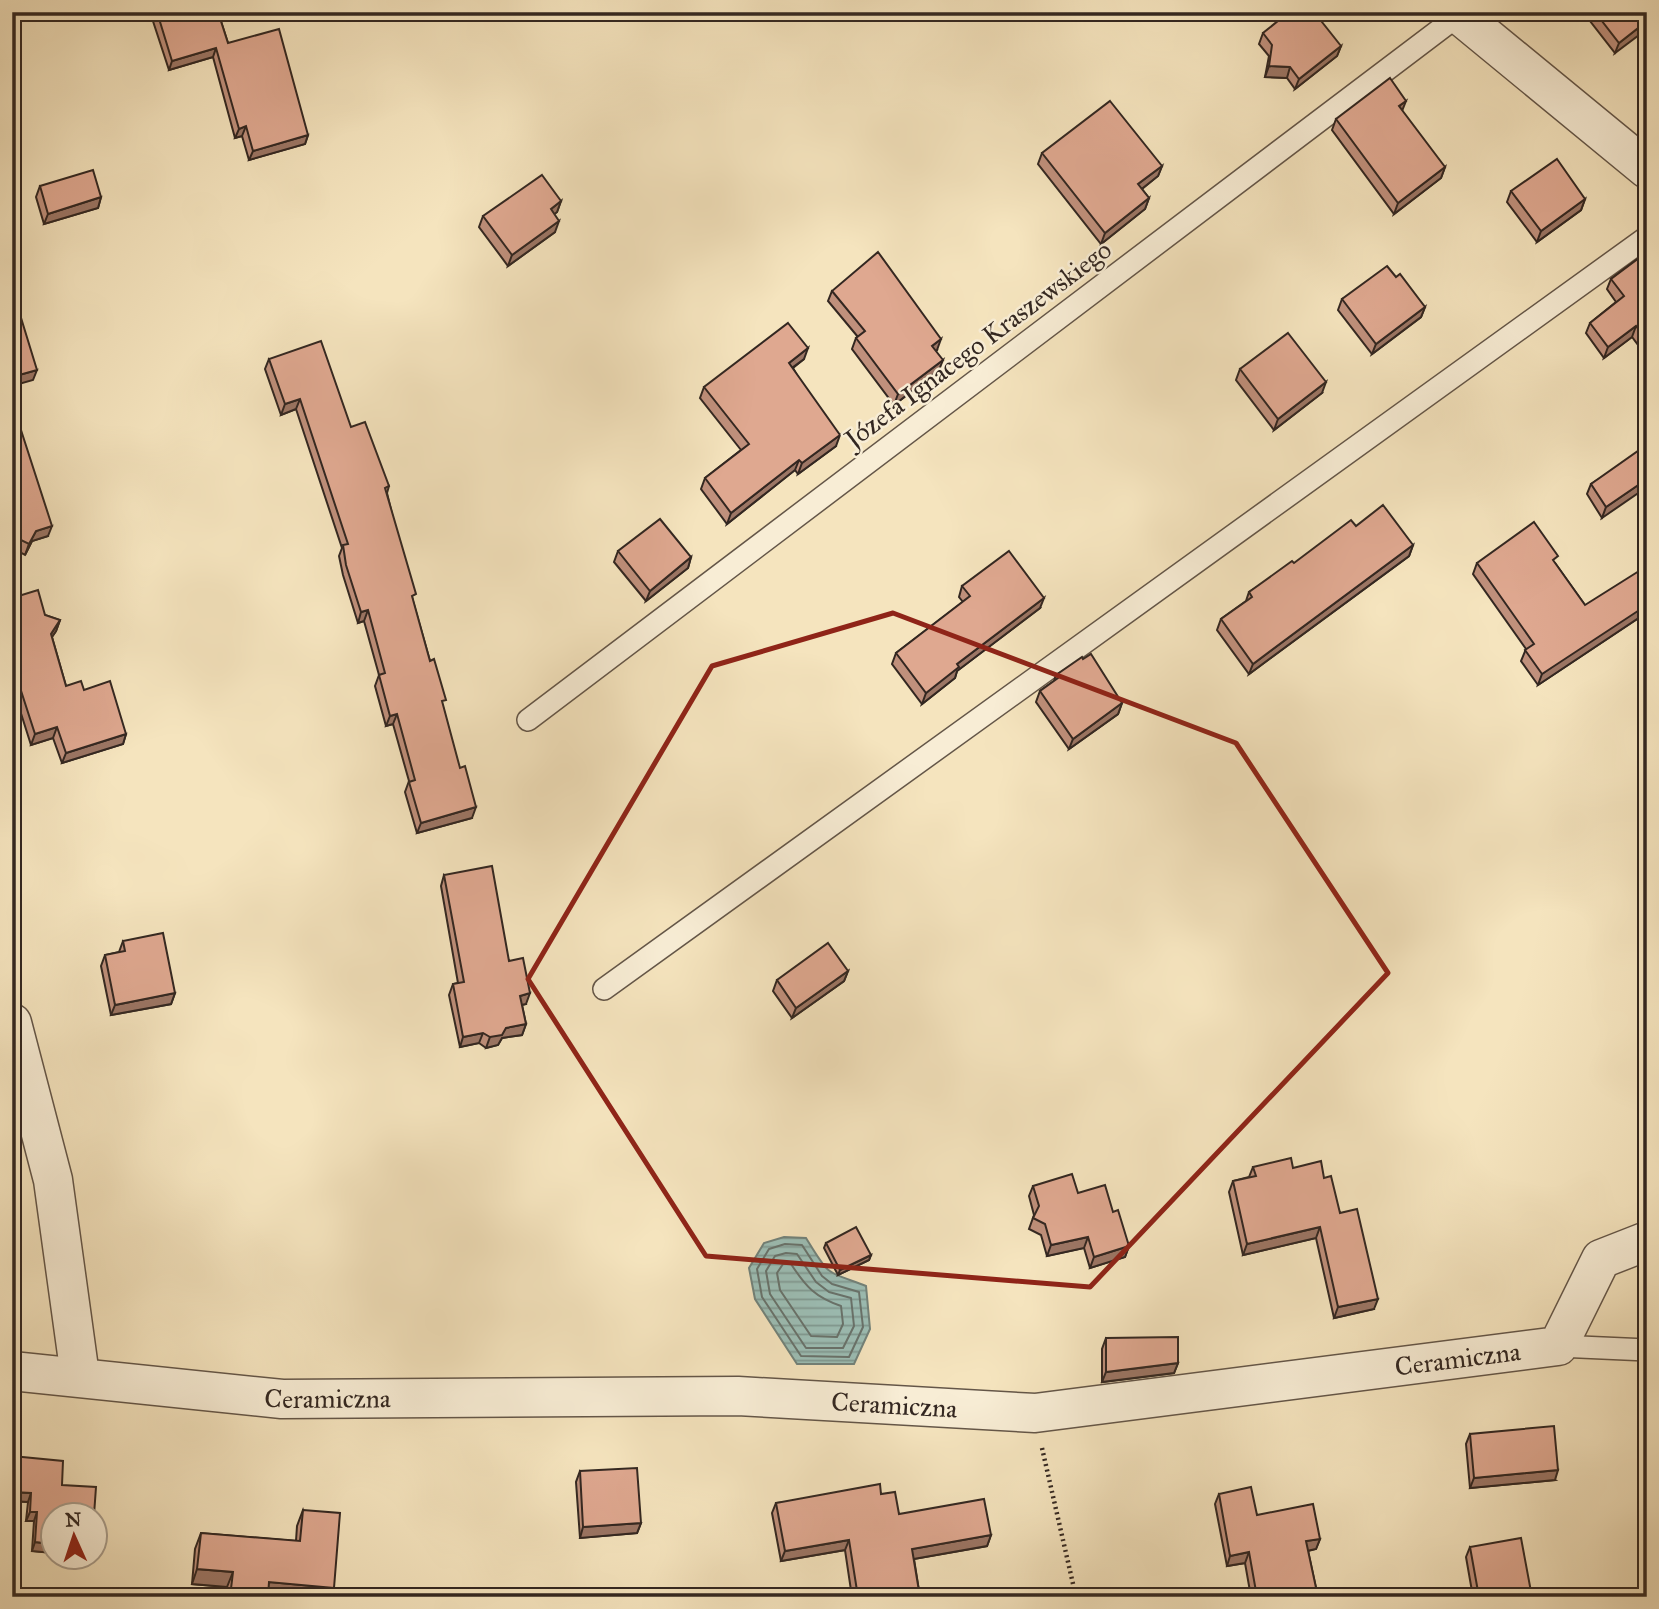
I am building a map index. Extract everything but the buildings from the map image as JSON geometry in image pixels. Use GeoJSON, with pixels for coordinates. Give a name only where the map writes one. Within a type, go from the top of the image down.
{"type":"FeatureCollection","features":[{"type":"Feature","properties":{"kind":"street"},"geometry":{"type":"LineString","coordinates":[[1459,13],[1647,169]]}},
{"type":"Feature","properties":{"kind":"street"},"geometry":{"type":"LineString","coordinates":[[12,1023],[53,1180],[80,1376]]}},
{"type":"Feature","properties":{"kind":"street","name":"Ceramiczna"},"geometry":{"type":"LineString","coordinates":[[12,1371],[282,1399],[738,1396],[1035,1413],[1558,1346],[1601,1259],[1647,1241]]}},
{"type":"Feature","properties":{"kind":"lane","name":"Józefa Ignacego Kraszewskiego"},"geometry":{"type":"LineString","coordinates":[[528,720],[1459,13]]}},
{"type":"Feature","properties":{"kind":"lane"},"geometry":{"type":"LineString","coordinates":[[604,989],[1647,237]]}},
{"type":"Feature","properties":{"kind":"lane"},"geometry":{"type":"LineString","coordinates":[[1558,1346],[1647,1350]]}},
{"type":"Feature","properties":{"kind":"path"},"geometry":{"type":"LineString","coordinates":[[1035,1413],[1076,1597]]}},
{"type":"Feature","properties":{"kind":"highlighted area"},"geometry":{"type":"Polygon","coordinates":[[[893,613],[1236,743],[1388,973],[1090,1287],[706,1256],[528,979],[712,666],[893,613]]]}},
{"type":"Feature","properties":{"kind":"water"},"geometry":{"type":"Polygon","coordinates":[[[784,1237],[806,1238],[829,1271],[866,1286],[870,1329],[854,1364],[797,1364],[755,1299],[749,1268],[764,1243],[784,1237]]]}}]}
